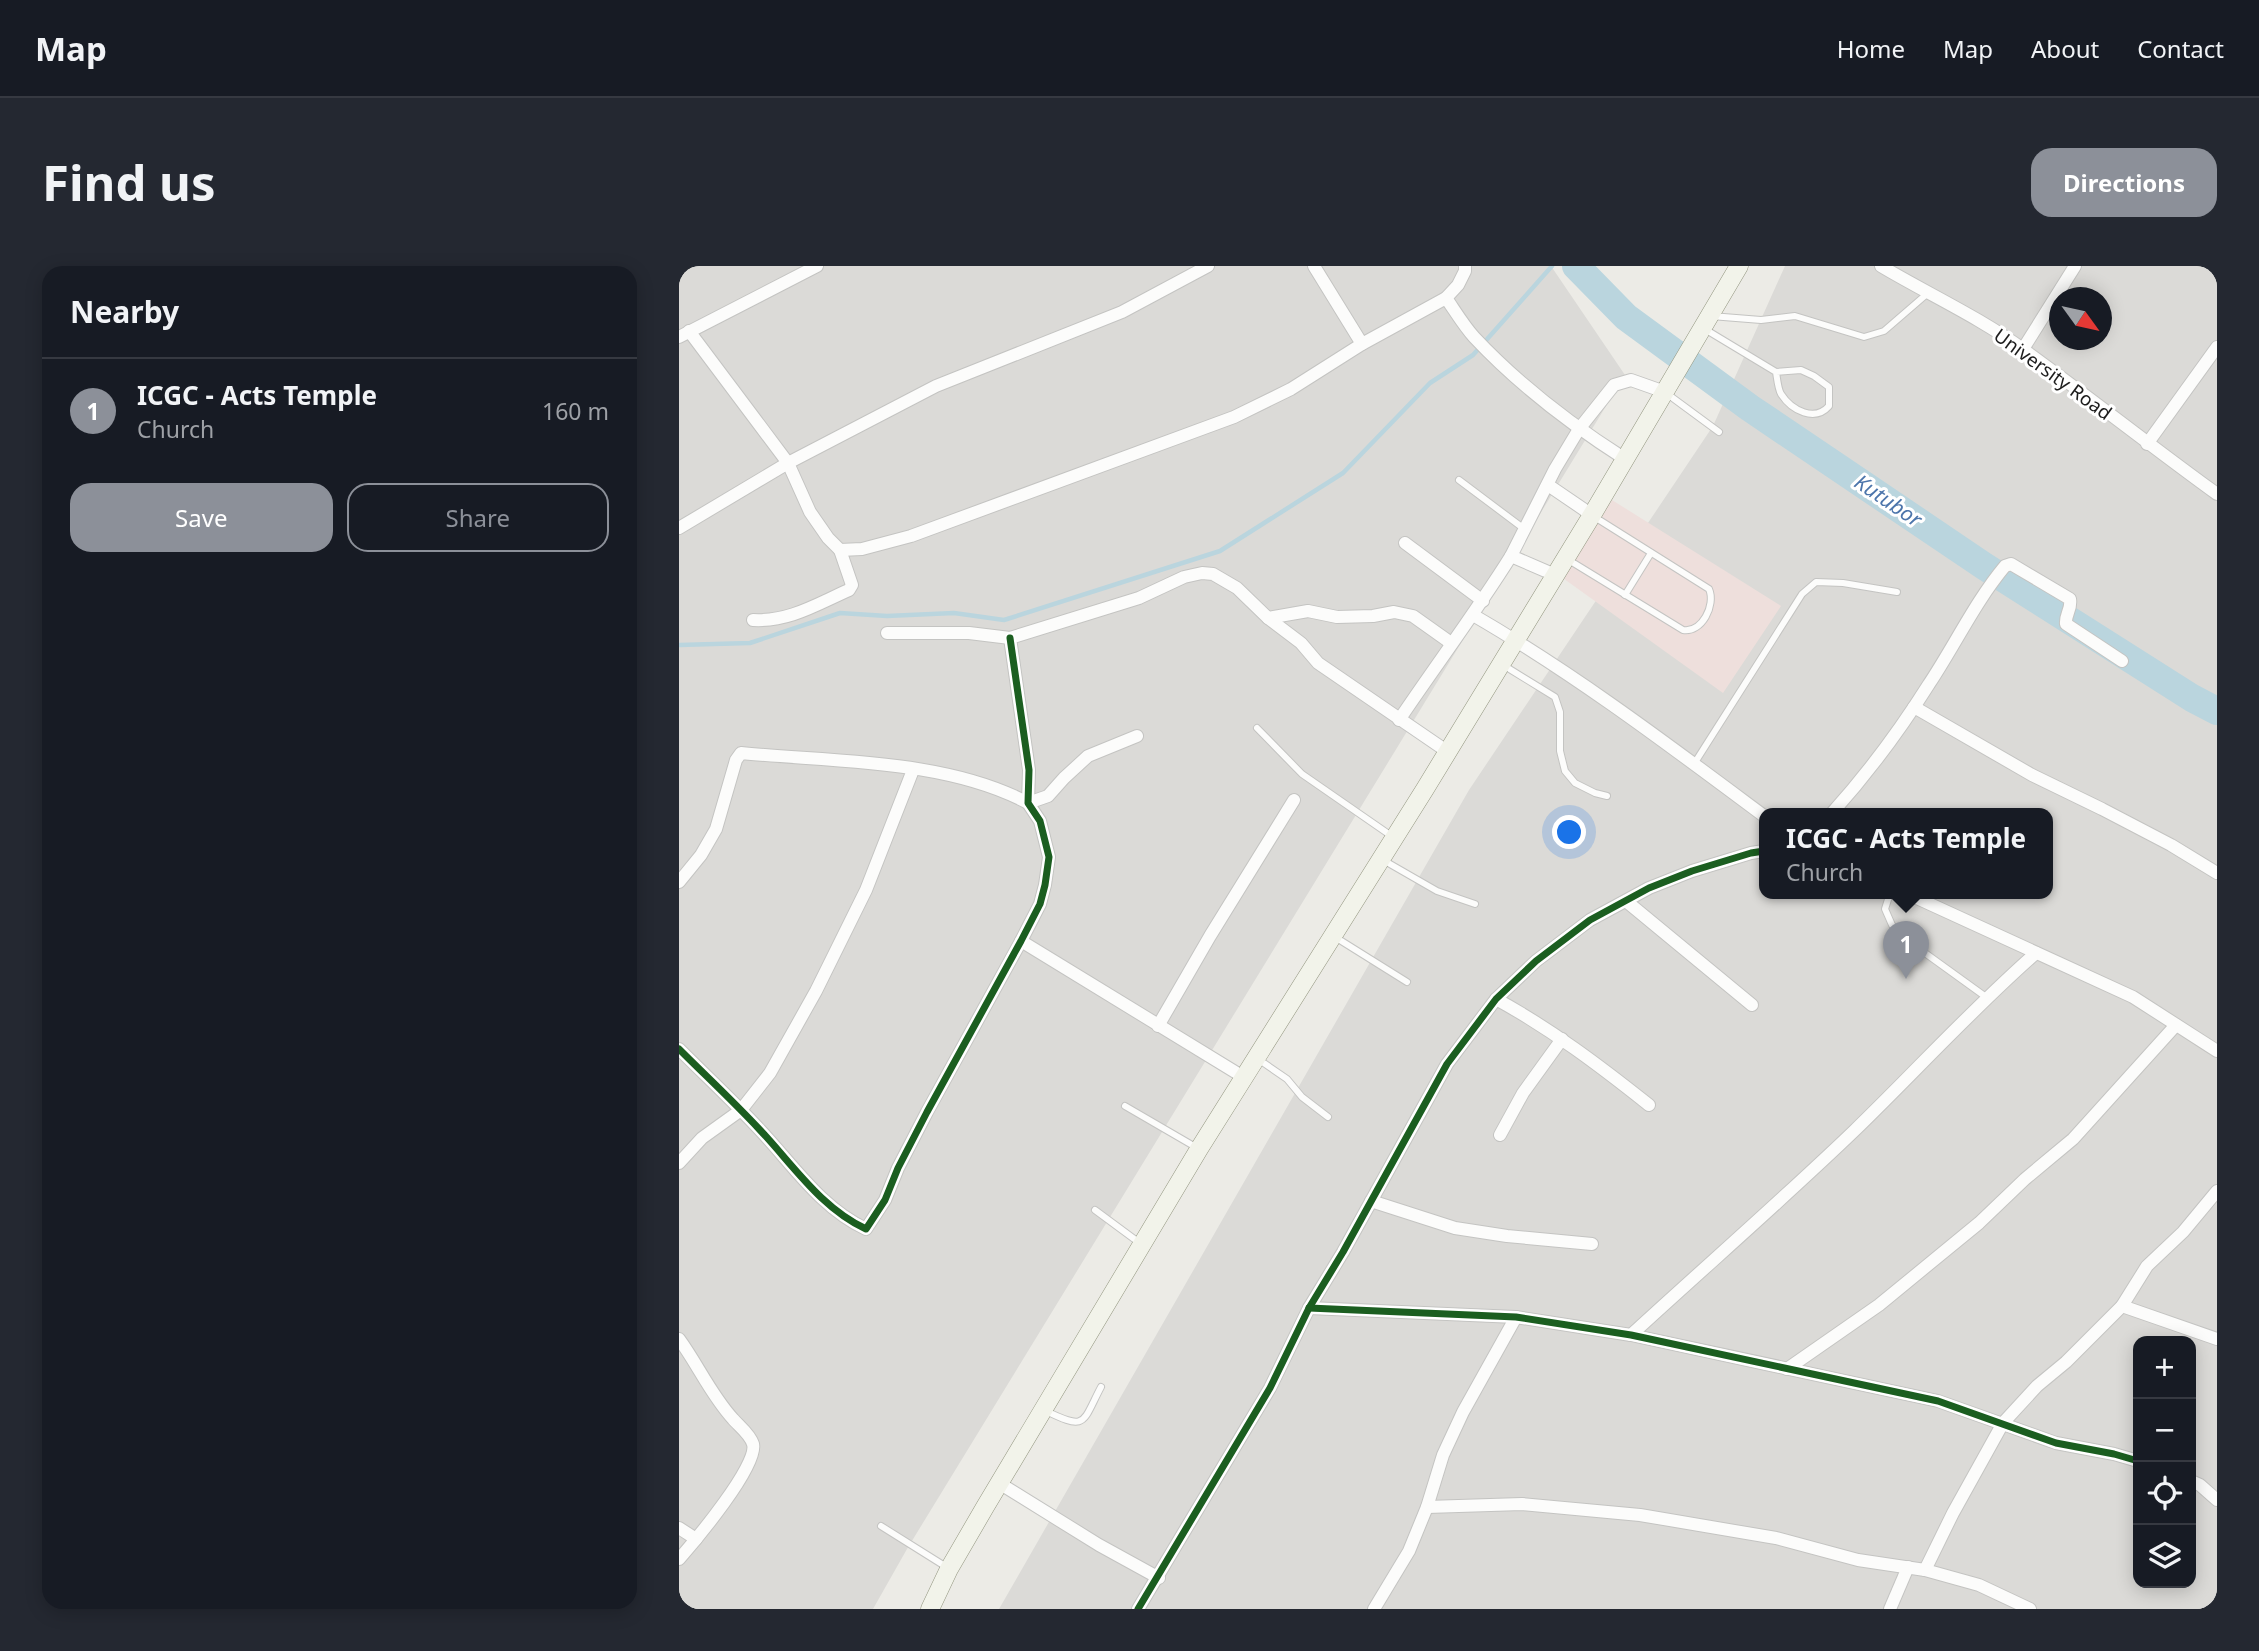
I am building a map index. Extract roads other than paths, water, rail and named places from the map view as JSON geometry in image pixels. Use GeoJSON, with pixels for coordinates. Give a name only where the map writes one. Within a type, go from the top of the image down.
{"type":"FeatureCollection","features":[{"type":"Feature","properties":{"kind":"main road"},"geometry":{"type":"LineString","coordinates":[[930,1609],[949,1569],[999,1483],[1199,1149],[1448,752],[1677,372],[1736,267]]}},
{"type":"Feature","properties":{"kind":"street"},"geometry":{"type":"LineString","coordinates":[[753,620],[773,621],[792,615],[849,590],[852,584],[840,550],[810,512],[788,463],[684,334],[817,266]]}},
{"type":"Feature","properties":{"kind":"street"},"geometry":{"type":"LineString","coordinates":[[679,528],[788,463],[936,386],[1122,312],[1208,266]]}},
{"type":"Feature","properties":{"kind":"street"},"geometry":{"type":"LineString","coordinates":[[1314,266],[1362,344]]}},
{"type":"Feature","properties":{"kind":"street"},"geometry":{"type":"LineString","coordinates":[[840,550],[862,549],[911,536],[1234,417],[1291,389],[1362,344],[1446,298],[1458,285],[1465,266]]}},
{"type":"Feature","properties":{"kind":"street","name":"University Road"},"geometry":{"type":"LineString","coordinates":[[1881,266],[1962,310],[2023,349],[2217,494]]}},
{"type":"Feature","properties":{"kind":"street"},"geometry":{"type":"LineString","coordinates":[[2023,349],[2075,266]]}},
{"type":"Feature","properties":{"kind":"street"},"geometry":{"type":"LineString","coordinates":[[1446,298],[1473,335],[1536,396],[1625,459]]}},
{"type":"Feature","properties":{"kind":"street"},"geometry":{"type":"LineString","coordinates":[[2147,444],[2217,347]]}},
{"type":"Feature","properties":{"kind":"street"},"geometry":{"type":"LineString","coordinates":[[1399,720],[1483,601],[1511,556],[1555,469],[1579,429],[1614,385],[1631,380],[1665,392]]}},
{"type":"Feature","properties":{"kind":"street"},"geometry":{"type":"LineString","coordinates":[[1548,485],[1592,515]]}},
{"type":"Feature","properties":{"kind":"street"},"geometry":{"type":"LineString","coordinates":[[1405,543],[1483,601]]}},
{"type":"Feature","properties":{"kind":"street"},"geometry":{"type":"LineString","coordinates":[[1511,556],[1555,575]]}},
{"type":"Feature","properties":{"kind":"street"},"geometry":{"type":"LineString","coordinates":[[1836,808],[1868,772],[2005,566],[2011,564],[2070,599],[2066,624],[2122,661]]}},
{"type":"Feature","properties":{"kind":"street"},"geometry":{"type":"LineString","coordinates":[[887,633],[969,633],[1010,638],[1139,597],[1184,577],[1202,573],[1213,574],[1237,588],[1268,618],[1301,643],[1318,663],[1448,752]]}},
{"type":"Feature","properties":{"kind":"street"},"geometry":{"type":"LineString","coordinates":[[1268,618],[1308,611],[1337,617],[1373,616],[1394,612],[1413,616],[1451,643]]}},
{"type":"Feature","properties":{"kind":"street"},"geometry":{"type":"LineString","coordinates":[[1473,615],[1515,639],[1645,727],[1759,812]]}},
{"type":"Feature","properties":{"kind":"street"},"geometry":{"type":"LineString","coordinates":[[1010,638],[1029,770],[1028,803]]}},
{"type":"Feature","properties":{"kind":"street"},"geometry":{"type":"LineString","coordinates":[[1913,707],[2032,775],[2125,821],[2217,873]]}},
{"type":"Feature","properties":{"kind":"street"},"geometry":{"type":"LineString","coordinates":[[1028,803],[1048,796],[1063,778],[1088,756],[1137,736]]}},
{"type":"Feature","properties":{"kind":"street"},"geometry":{"type":"LineString","coordinates":[[679,882],[701,855],[716,829],[736,760],[741,752],[942,772],[1001,789],[1028,803],[1040,821],[1049,857],[1040,904],[927,1112],[885,1200],[866,1229],[850,1222],[827,1205],[741,1110],[679,1049]]}},
{"type":"Feature","properties":{"kind":"street"},"geometry":{"type":"LineString","coordinates":[[679,1163],[702,1138],[741,1110],[771,1073],[816,991],[875,869],[887,831],[913,770]]}},
{"type":"Feature","properties":{"kind":"street"},"geometry":{"type":"LineString","coordinates":[[1158,1026],[1294,800]]}},
{"type":"Feature","properties":{"kind":"street"},"geometry":{"type":"LineString","coordinates":[[1138,1609],[1159,1578],[1269,1388],[1309,1308],[1447,1064],[1496,999],[1547,952],[1590,920],[1649,888],[1692,871],[1759,852]]}},
{"type":"Feature","properties":{"kind":"street"},"geometry":{"type":"LineString","coordinates":[[1919,899],[2133,997],[2217,1051]]}},
{"type":"Feature","properties":{"kind":"street"},"geometry":{"type":"LineString","coordinates":[[1626,901],[1752,1005]]}},
{"type":"Feature","properties":{"kind":"street"},"geometry":{"type":"LineString","coordinates":[[1021,942],[1245,1078]]}},
{"type":"Feature","properties":{"kind":"street"},"geometry":{"type":"LineString","coordinates":[[1631,1335],[1846,1139],[1986,997],[2036,953]]}},
{"type":"Feature","properties":{"kind":"street"},"geometry":{"type":"LineString","coordinates":[[1496,999],[1562,1039],[1649,1105]]}},
{"type":"Feature","properties":{"kind":"street"},"geometry":{"type":"LineString","coordinates":[[1787,1369],[1879,1305],[1979,1223],[2073,1139],[2176,1025]]}},
{"type":"Feature","properties":{"kind":"street"},"geometry":{"type":"LineString","coordinates":[[1500,1135],[1523,1093],[1562,1039]]}},
{"type":"Feature","properties":{"kind":"street"},"geometry":{"type":"LineString","coordinates":[[1925,1570],[2003,1423],[2037,1386],[2066,1362],[2122,1306],[2147,1266],[2183,1232],[2217,1191]]}},
{"type":"Feature","properties":{"kind":"street"},"geometry":{"type":"LineString","coordinates":[[1371,1201],[1455,1228],[1592,1244]]}},
{"type":"Feature","properties":{"kind":"street"},"geometry":{"type":"LineString","coordinates":[[2122,1306],[2217,1339]]}},
{"type":"Feature","properties":{"kind":"street"},"geometry":{"type":"LineString","coordinates":[[1309,1308],[1516,1317],[1631,1335],[1887,1388],[1938,1401],[2056,1443],[2133,1460]]}},
{"type":"Feature","properties":{"kind":"street"},"geometry":{"type":"LineString","coordinates":[[1374,1609],[1409,1551],[1427,1507],[1443,1455],[1516,1317]]}},
{"type":"Feature","properties":{"kind":"street"},"geometry":{"type":"LineString","coordinates":[[679,1339],[718,1402],[753,1444],[753,1456],[722,1507],[679,1559]]}},
{"type":"Feature","properties":{"kind":"street"},"geometry":{"type":"LineString","coordinates":[[999,1483],[1099,1545],[1159,1578]]}},
{"type":"Feature","properties":{"kind":"street"},"geometry":{"type":"LineString","coordinates":[[2196,1483],[2217,1500]]}},
{"type":"Feature","properties":{"kind":"street"},"geometry":{"type":"LineString","coordinates":[[1427,1507],[1522,1504],[1640,1515],[1776,1538],[1858,1560],[1925,1570],[1979,1585],[2030,1609]]}},
{"type":"Feature","properties":{"kind":"street"},"geometry":{"type":"LineString","coordinates":[[679,1528],[697,1539]]}},
{"type":"Feature","properties":{"kind":"street"},"geometry":{"type":"LineString","coordinates":[[1891,1609],[1908,1567]]}},
{"type":"Feature","properties":{"kind":"lane"},"geometry":{"type":"LineString","coordinates":[[1706,322],[1795,316],[1864,337],[1884,331],[1928,293]]}},
{"type":"Feature","properties":{"kind":"lane"},"geometry":{"type":"LineString","coordinates":[[1706,322],[1776,372],[1801,370],[1814,376],[1829,387],[1829,406],[1823,413],[1813,416],[1803,412],[1781,394],[1776,372]]}},
{"type":"Feature","properties":{"kind":"lane"},"geometry":{"type":"LineString","coordinates":[[1665,392],[1719,432]]}},
{"type":"Feature","properties":{"kind":"lane"},"geometry":{"type":"LineString","coordinates":[[1459,481],[1524,528]]}},
{"type":"Feature","properties":{"kind":"lane"},"geometry":{"type":"LineString","coordinates":[[1566,558],[1683,630],[1697,629],[1711,605],[1712,596],[1709,589],[1592,515]]}},
{"type":"Feature","properties":{"kind":"lane"},"geometry":{"type":"LineString","coordinates":[[1625,594],[1651,553]]}},
{"type":"Feature","properties":{"kind":"lane"},"geometry":{"type":"LineString","coordinates":[[1694,764],[1802,594],[1816,582],[1843,583],[1897,592]]}},
{"type":"Feature","properties":{"kind":"lane"},"geometry":{"type":"LineString","coordinates":[[1501,664],[1555,697],[1560,712],[1560,751],[1565,771],[1575,783],[1607,796]]}},
{"type":"Feature","properties":{"kind":"lane"},"geometry":{"type":"LineString","coordinates":[[1257,728],[1302,774],[1395,838]]}},
{"type":"Feature","properties":{"kind":"lane"},"geometry":{"type":"LineString","coordinates":[[1381,859],[1437,891],[1475,904]]}},
{"type":"Feature","properties":{"kind":"lane"},"geometry":{"type":"LineString","coordinates":[[1888,899],[1885,909],[1892,925],[1907,940],[1986,997]]}},
{"type":"Feature","properties":{"kind":"lane"},"geometry":{"type":"LineString","coordinates":[[1333,936],[1407,982]]}},
{"type":"Feature","properties":{"kind":"lane"},"geometry":{"type":"LineString","coordinates":[[1257,1058],[1287,1079],[1302,1097],[1328,1116]]}},
{"type":"Feature","properties":{"kind":"lane"},"geometry":{"type":"LineString","coordinates":[[1125,1106],[1199,1149]]}},
{"type":"Feature","properties":{"kind":"lane"},"geometry":{"type":"LineString","coordinates":[[1095,1210],[1143,1245]]}},
{"type":"Feature","properties":{"kind":"lane"},"geometry":{"type":"LineString","coordinates":[[1044,1410],[1076,1424],[1083,1421],[1101,1387]]}},
{"type":"Feature","properties":{"kind":"lane"},"geometry":{"type":"LineString","coordinates":[[881,1526],[949,1569]]}},
{"type":"Feature","properties":{"kind":"waterway"},"geometry":{"type":"LineString","coordinates":[[679,645],[750,643],[840,613],[887,616],[954,613],[1004,620],[1220,551],[1343,473],[1430,383],[1473,355],[1552,266]]}},
{"type":"Feature","properties":{"kind":"waterway","name":"Kutubor"},"geometry":{"type":"LineString","coordinates":[[1576,266],[1626,317],[1750,408],[1984,566],[2192,698],[2217,711]]}},
{"type":"Feature","properties":{"kind":"place","name":"ICGC - Acts Temple"},"geometry":{"type":"Point","coordinates":[1906,979]}}]}
